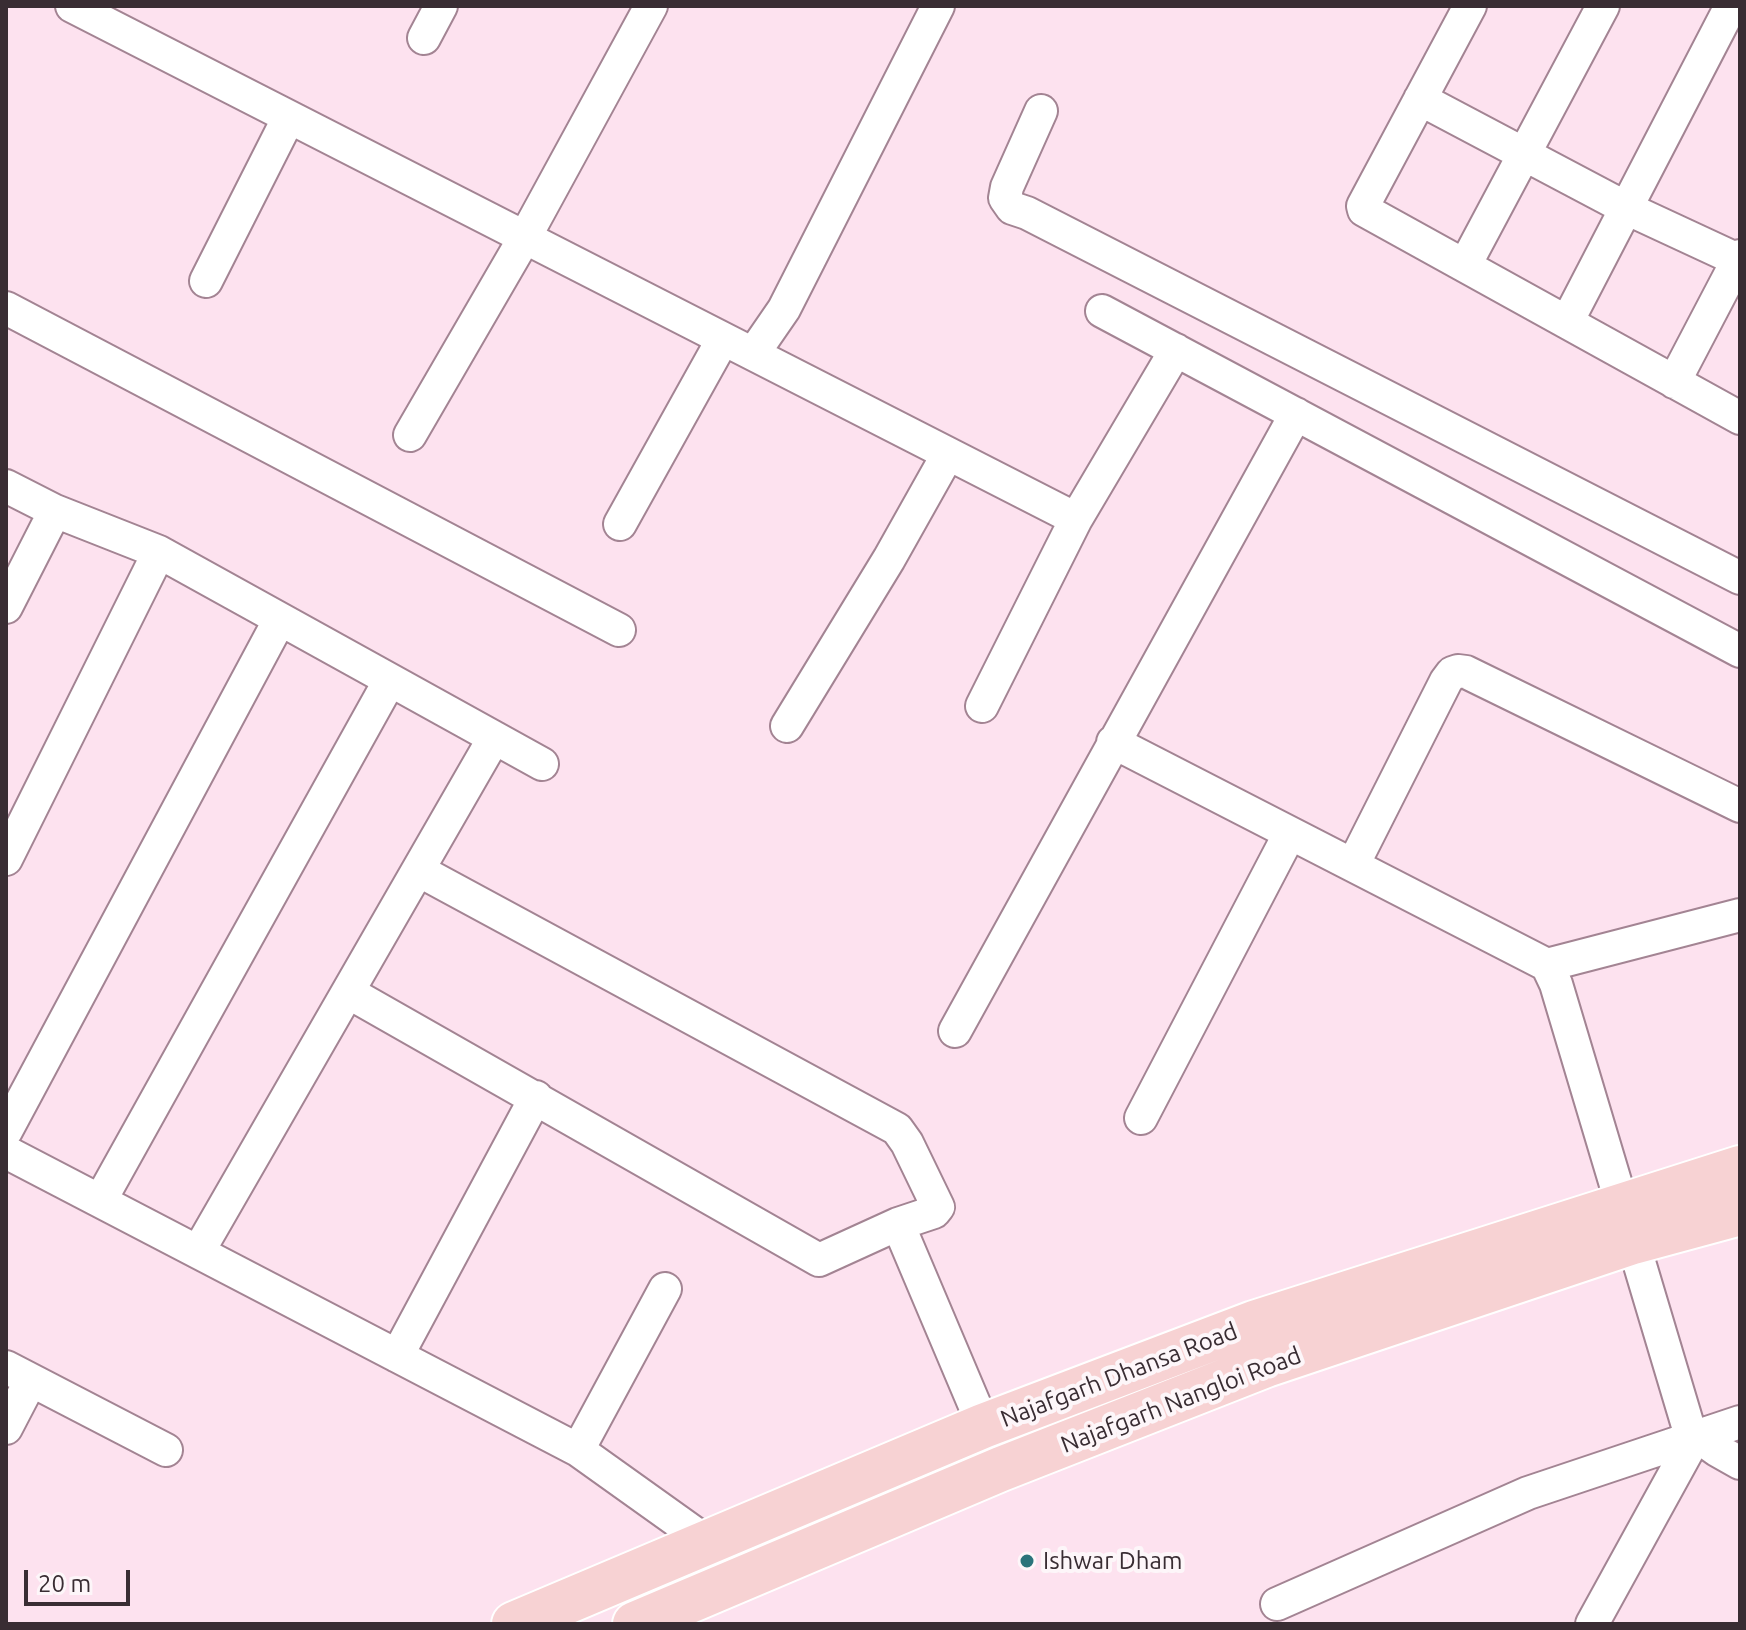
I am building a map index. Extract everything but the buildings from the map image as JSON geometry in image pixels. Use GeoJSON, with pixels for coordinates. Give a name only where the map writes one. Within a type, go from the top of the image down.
{"type":"FeatureCollection","features":[{"type":"Feature","properties":{"kind":"main road","name":"Najafgarh Dhansa Road"},"geometry":{"type":"LineString","coordinates":[[514,1624],[983,1426],[1254,1323],[1627,1224],[1740,1168]]}},
{"type":"Feature","properties":{"kind":"main road","name":"Najafgarh Nangloi Road"},"geometry":{"type":"LineString","coordinates":[[635,1624],[1001,1469],[1627,1224],[1740,1213]]}},
{"type":"Feature","properties":{"kind":"street"},"geometry":{"type":"LineString","coordinates":[[72,6],[1076,519]]}},
{"type":"Feature","properties":{"kind":"street"},"geometry":{"type":"LineString","coordinates":[[424,38],[441,6]]}},
{"type":"Feature","properties":{"kind":"street"},"geometry":{"type":"LineString","coordinates":[[410,435],[525,237],[651,6]]}},
{"type":"Feature","properties":{"kind":"street"},"geometry":{"type":"LineString","coordinates":[[753,354],[798,284],[938,6]]}},
{"type":"Feature","properties":{"kind":"street"},"geometry":{"type":"LineString","coordinates":[[1470,6],[1363,206],[1364,210],[1740,418]]}},
{"type":"Feature","properties":{"kind":"street"},"geometry":{"type":"LineString","coordinates":[[1465,265],[1603,6]]}},
{"type":"Feature","properties":{"kind":"street"},"geometry":{"type":"LineString","coordinates":[[1567,322],[1731,6]]}},
{"type":"Feature","properties":{"kind":"street"},"geometry":{"type":"LineString","coordinates":[[1420,99],[1626,208],[1739,258],[1674,382]]}},
{"type":"Feature","properties":{"kind":"street"},"geometry":{"type":"LineString","coordinates":[[1041,111],[1007,187],[1005,198],[1012,208],[1740,578]]}},
{"type":"Feature","properties":{"kind":"street"},"geometry":{"type":"LineString","coordinates":[[206,281],[289,117]]}},
{"type":"Feature","properties":{"kind":"street"},"geometry":{"type":"LineString","coordinates":[[6,308],[619,630]]}},
{"type":"Feature","properties":{"kind":"street"},"geometry":{"type":"LineString","coordinates":[[1102,311],[1740,651]]}},
{"type":"Feature","properties":{"kind":"street"},"geometry":{"type":"LineString","coordinates":[[620,524],[723,339]]}},
{"type":"Feature","properties":{"kind":"street"},"geometry":{"type":"LineString","coordinates":[[982,706],[1076,519],[1176,350]]}},
{"type":"Feature","properties":{"kind":"street"},"geometry":{"type":"LineString","coordinates":[[955,1031],[1296,414]]}},
{"type":"Feature","properties":{"kind":"street"},"geometry":{"type":"LineString","coordinates":[[787,726],[889,559],[948,454]]}},
{"type":"Feature","properties":{"kind":"street"},"geometry":{"type":"LineString","coordinates":[[6,486],[55,511],[159,552],[542,764]]}},
{"type":"Feature","properties":{"kind":"street"},"geometry":{"type":"LineString","coordinates":[[6,607],[55,511]]}},
{"type":"Feature","properties":{"kind":"street"},"geometry":{"type":"LineString","coordinates":[[6,859],[159,552]]}},
{"type":"Feature","properties":{"kind":"street"},"geometry":{"type":"LineString","coordinates":[[6,1131],[280,619]]}},
{"type":"Feature","properties":{"kind":"street"},"geometry":{"type":"LineString","coordinates":[[1353,865],[1446,681],[1458,671],[1466,672],[1740,806]]}},
{"type":"Feature","properties":{"kind":"street"},"geometry":{"type":"LineString","coordinates":[[100,1201],[390,680]]}},
{"type":"Feature","properties":{"kind":"street"},"geometry":{"type":"LineString","coordinates":[[198,1252],[494,738]]}},
{"type":"Feature","properties":{"kind":"street"},"geometry":{"type":"LineString","coordinates":[[1113,742],[1547,965],[1556,984],[1688,1426],[1696,1435],[1740,1463]]}},
{"type":"Feature","properties":{"kind":"street"},"geometry":{"type":"LineString","coordinates":[[1141,1118],[1290,833]]}},
{"type":"Feature","properties":{"kind":"street"},"geometry":{"type":"LineString","coordinates":[[348,992],[819,1260],[898,1224],[934,1212],[938,1207],[897,1129],[418,870]]}},
{"type":"Feature","properties":{"kind":"street"},"geometry":{"type":"LineString","coordinates":[[1547,965],[1740,915]]}},
{"type":"Feature","properties":{"kind":"street"},"geometry":{"type":"LineString","coordinates":[[397,1356],[536,1097]]}},
{"type":"Feature","properties":{"kind":"street"},"geometry":{"type":"LineString","coordinates":[[6,1152],[578,1450],[753,1575]]}},
{"type":"Feature","properties":{"kind":"street"},"geometry":{"type":"LineString","coordinates":[[898,1224],[1001,1469]]}},
{"type":"Feature","properties":{"kind":"street"},"geometry":{"type":"LineString","coordinates":[[578,1450],[665,1289]]}},
{"type":"Feature","properties":{"kind":"street"},"geometry":{"type":"LineString","coordinates":[[6,1428],[19,1373],[166,1450]]}},
{"type":"Feature","properties":{"kind":"street"},"geometry":{"type":"LineString","coordinates":[[1277,1604],[1528,1493],[1740,1422]]}},
{"type":"Feature","properties":{"kind":"street"},"geometry":{"type":"LineString","coordinates":[[1592,1624],[1696,1435]]}},
{"type":"Feature","properties":{"kind":"place","name":"Ishwar Dham"},"geometry":{"type":"Point","coordinates":[1027,1561]}}]}
